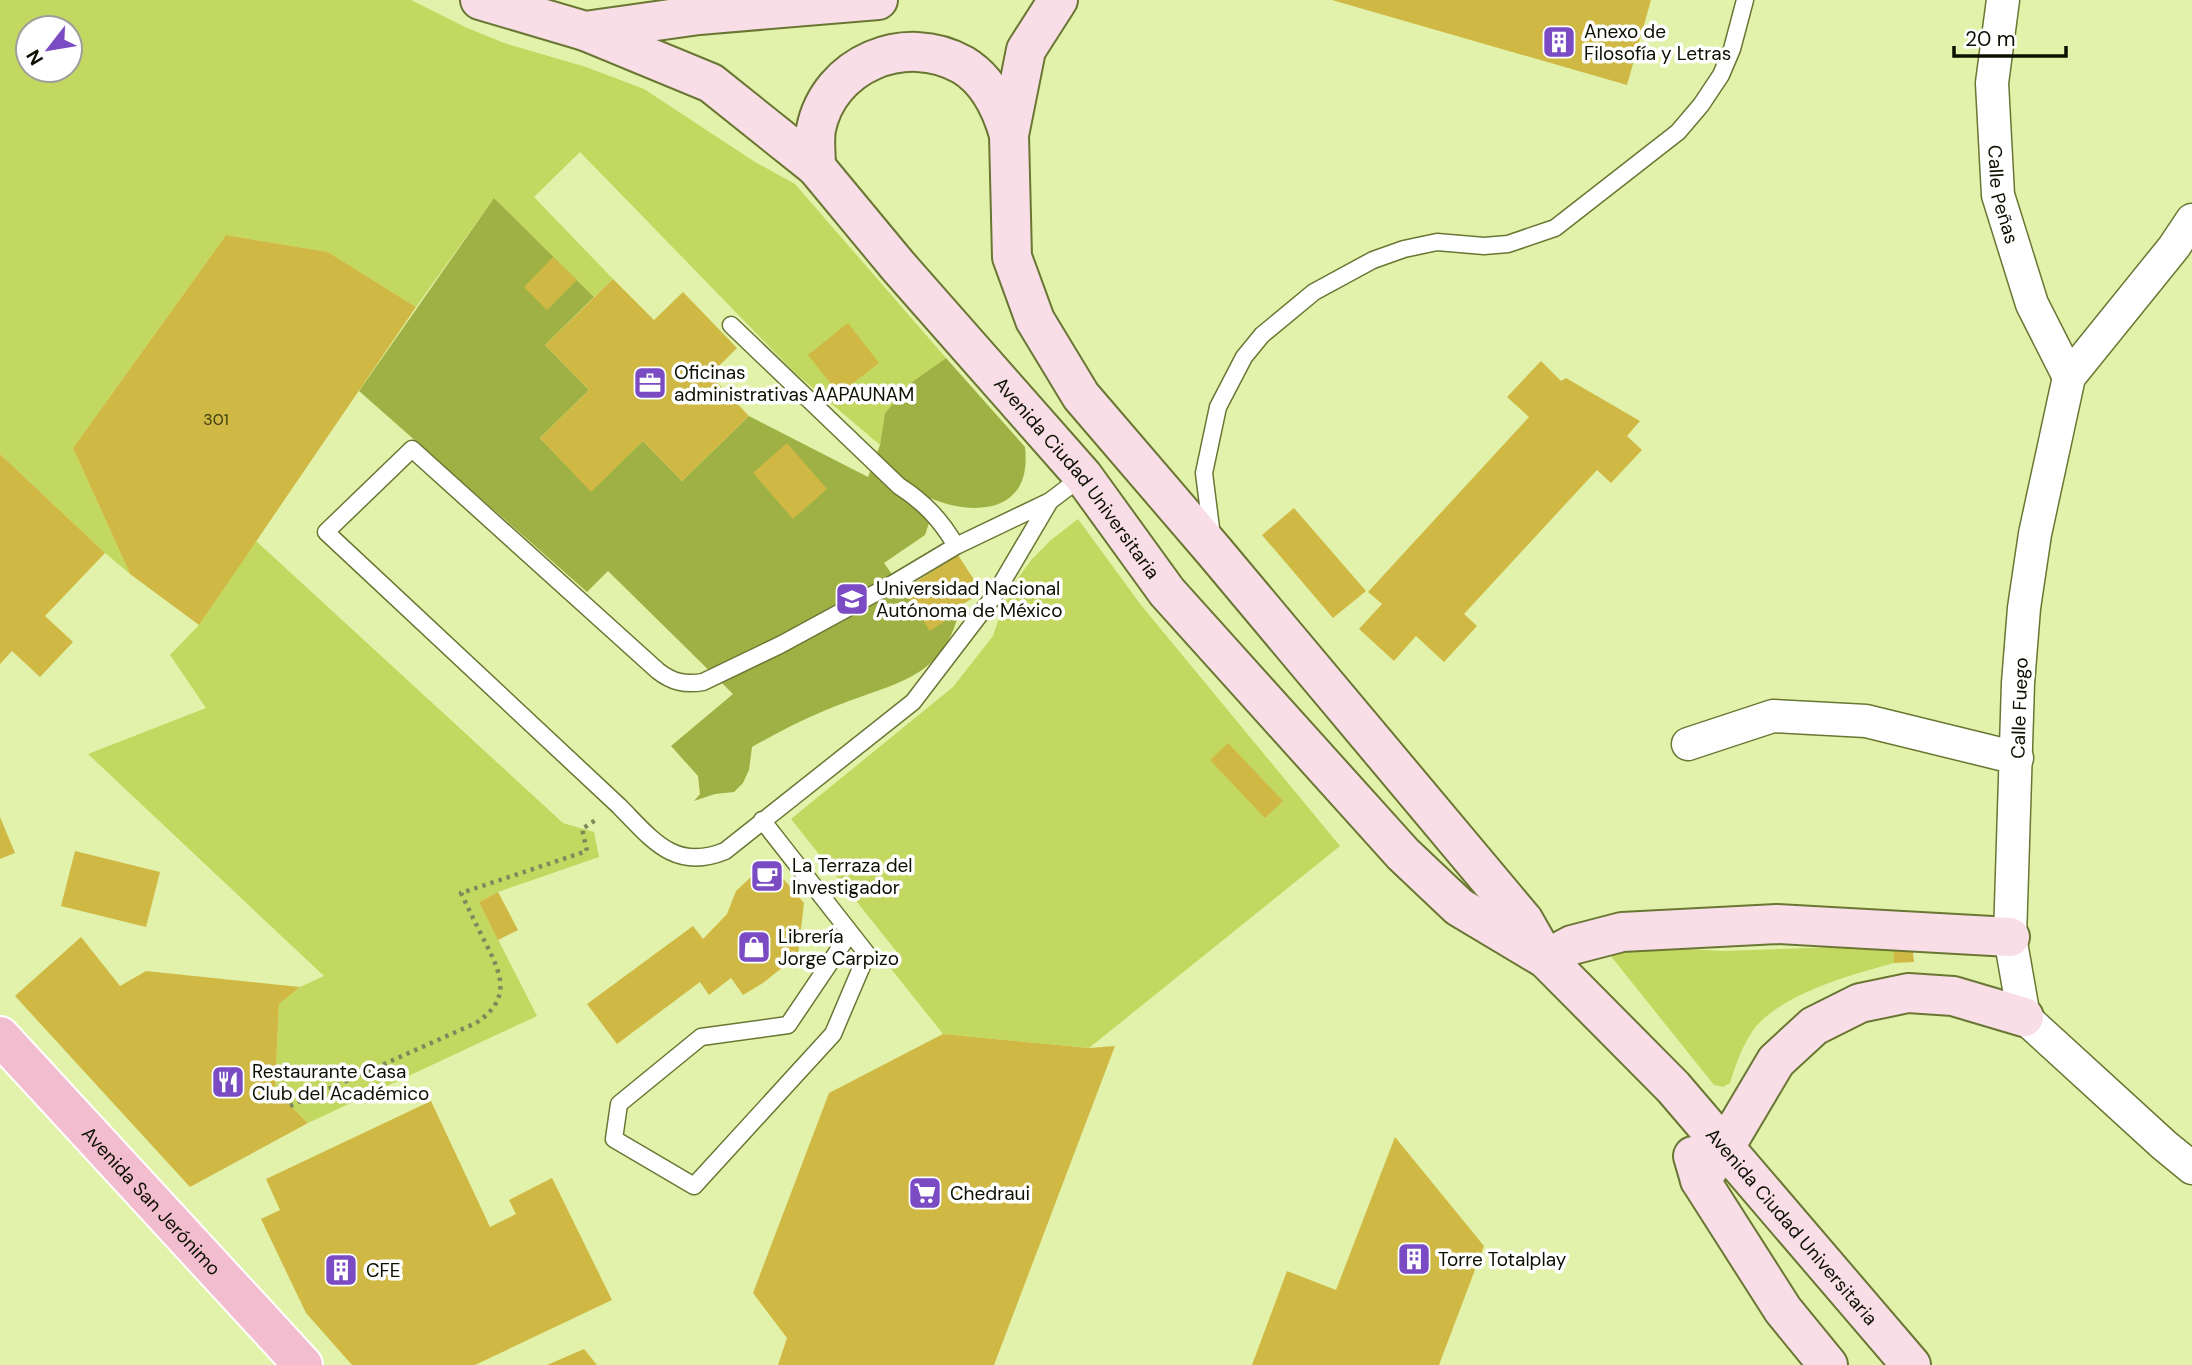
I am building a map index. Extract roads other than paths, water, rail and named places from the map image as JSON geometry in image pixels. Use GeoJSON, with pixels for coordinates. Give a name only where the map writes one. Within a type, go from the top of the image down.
{"type":"FeatureCollection","features":[{"type":"Feature","properties":{"kind":"main road","name":"Avenida San Jerónimo"},"geometry":{"type":"LineString","coordinates":[[0,1036],[303,1365]]}},
{"type":"Feature","properties":{"kind":"street","name":"Avenida Ciudad Universitaria"},"geometry":{"type":"LineString","coordinates":[[480,0],[585,31],[711,83],[816,167],[1083,476],[1167,592],[1403,854],[1460,908],[1546,959],[1673,1087],[1910,1365]]}},
{"type":"Feature","properties":{"kind":"street"},"geometry":{"type":"LineString","coordinates":[[585,31],[699,15],[877,0]]}},
{"type":"Feature","properties":{"kind":"street","name":"Avenida Ciudad Universitaria"},"geometry":{"type":"LineString","coordinates":[[1058,0],[1026,50],[1009,135],[1012,257],[1035,320],[1081,396],[1524,921],[1546,959]]}},
{"type":"Feature","properties":{"kind":"street","name":"Calle Peñas"},"geometry":{"type":"LineString","coordinates":[[2003,0],[1992,83],[1998,195],[2032,304],[2069,377]]}},
{"type":"Feature","properties":{"kind":"street"},"geometry":{"type":"LineString","coordinates":[[816,167],[816,131],[821,111],[832,92],[846,76],[883,55],[904,52],[935,55],[964,66],[980,79],[993,96],[1003,114],[1009,135]]}},
{"type":"Feature","properties":{"kind":"street","name":"Calle Fuego"},"geometry":{"type":"LineString","coordinates":[[2024,1017],[2010,937],[2018,683],[2024,608],[2035,534],[2069,377],[2174,247],[2192,220]]}},
{"type":"Feature","properties":{"kind":"street"},"geometry":{"type":"LineString","coordinates":[[1688,744],[1773,716],[1786,716],[1866,720],[2017,758]]}},
{"type":"Feature","properties":{"kind":"street"},"geometry":{"type":"LineString","coordinates":[[1546,959],[1572,945],[1622,932],[1764,924],[2010,937]]}},
{"type":"Feature","properties":{"kind":"street"},"geometry":{"type":"LineString","coordinates":[[1700,1180],[1725,1147],[1776,1061],[1814,1026],[1860,1003],[1908,993],[1953,996],[2024,1017],[2192,1168]]}},
{"type":"Feature","properties":{"kind":"street","name":"Avenida Ciudad Universitaria"},"geometry":{"type":"LineString","coordinates":[[1673,1087],[1700,1180],[1783,1310],[1828,1365]]}},
{"type":"Feature","properties":{"kind":"lane"},"geometry":{"type":"LineString","coordinates":[[1214,551],[1204,473],[1208,446],[1218,407],[1230,381],[1244,357],[1262,335],[1314,292],[1373,260],[1404,249],[1437,242],[1484,246],[1508,244],[1555,228],[1678,132],[1701,105],[1721,75],[1732,49],[1745,0]]}},
{"type":"Feature","properties":{"kind":"lane"},"geometry":{"type":"LineString","coordinates":[[732,325],[898,486],[932,511],[956,546]]}},
{"type":"Feature","properties":{"kind":"lane"},"geometry":{"type":"LineString","coordinates":[[1050,500],[994,596],[913,702],[724,850],[713,855],[687,857],[660,848],[619,806],[326,532],[412,449],[658,671],[678,682],[691,684],[703,682],[745,663],[894,583],[956,546],[1050,500],[1083,476]]}},
{"type":"Feature","properties":{"kind":"lane"},"geometry":{"type":"LineString","coordinates":[[762,820],[867,954],[832,1034],[694,1186],[614,1139],[620,1104],[701,1037],[788,1025],[850,933]]}},
{"type":"Feature","properties":{"kind":"place","name":"Anexo de Filosofía y Letras"},"geometry":{"type":"Point","coordinates":[1559,42]}},
{"type":"Feature","properties":{"kind":"place","name":"Oficinas administrativas AAPAUNAM"},"geometry":{"type":"Point","coordinates":[650,383]}},
{"type":"Feature","properties":{"kind":"place","name":"Universidad Nacional Autónoma de México"},"geometry":{"type":"Point","coordinates":[852,599]}},
{"type":"Feature","properties":{"kind":"place","name":"La Terraza del Investigador"},"geometry":{"type":"Point","coordinates":[767,876]}},
{"type":"Feature","properties":{"kind":"place","name":"Librería Jorge Carpizo"},"geometry":{"type":"Point","coordinates":[754,947]}},
{"type":"Feature","properties":{"kind":"place","name":"Restaurante Casa Club del Académico"},"geometry":{"type":"Point","coordinates":[228,1082]}},
{"type":"Feature","properties":{"kind":"place","name":"Chedraui"},"geometry":{"type":"Point","coordinates":[925,1193]}},
{"type":"Feature","properties":{"kind":"place","name":"Torre Totalplay"},"geometry":{"type":"Point","coordinates":[1414,1259]}},
{"type":"Feature","properties":{"kind":"place","name":"CFE"},"geometry":{"type":"Point","coordinates":[341,1270]}}]}
